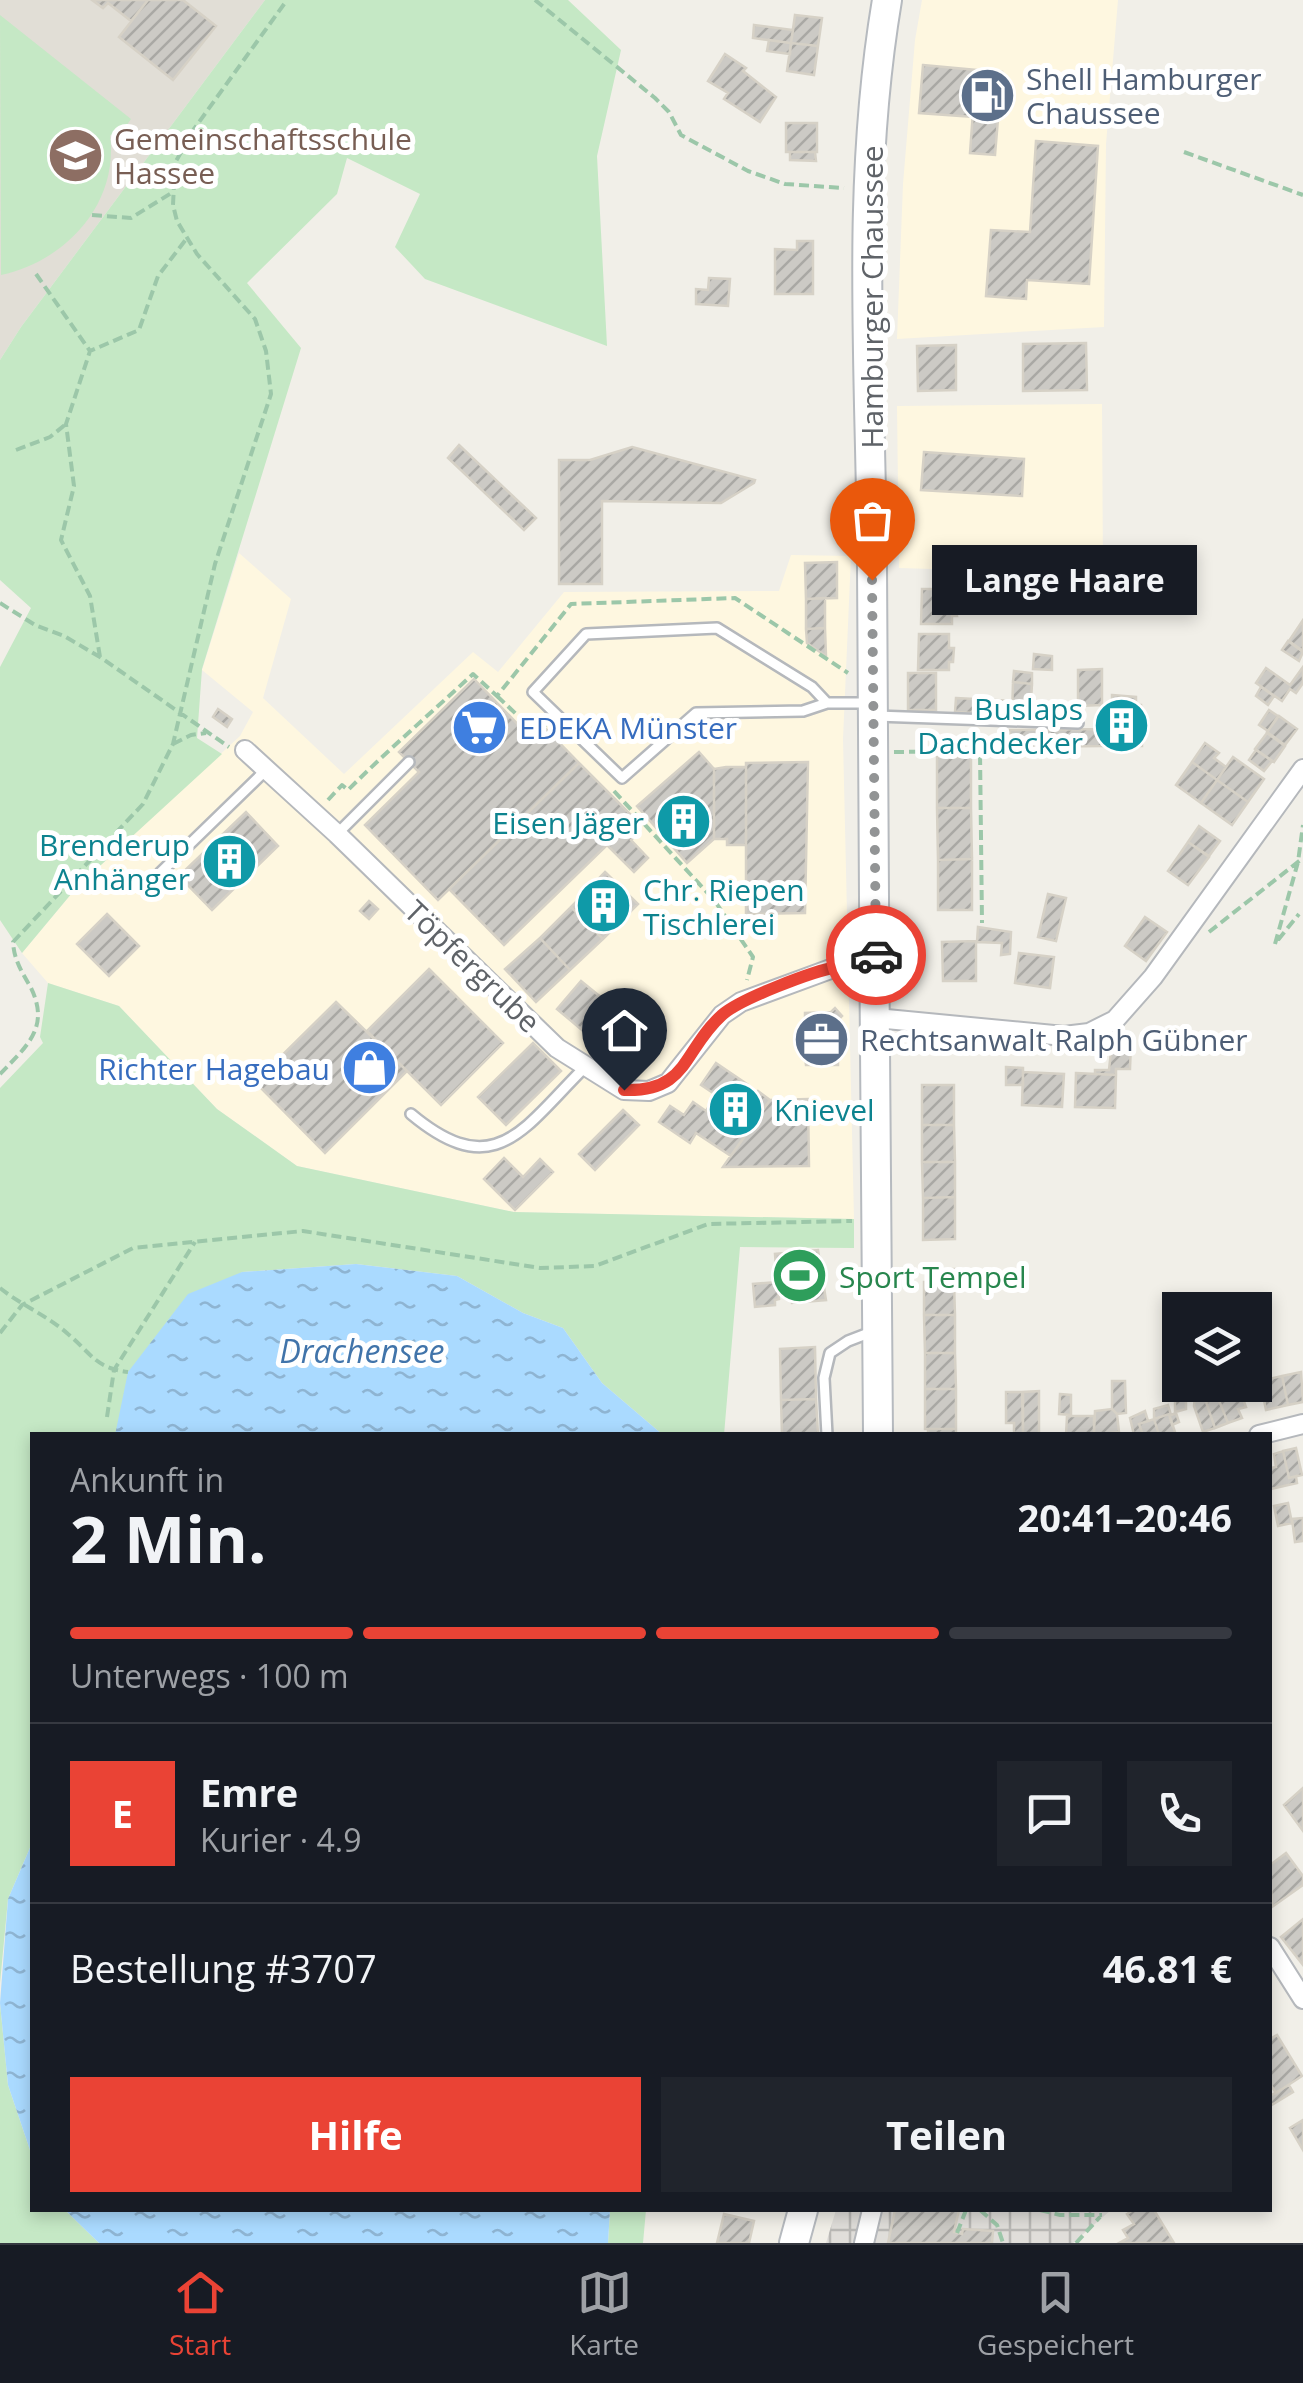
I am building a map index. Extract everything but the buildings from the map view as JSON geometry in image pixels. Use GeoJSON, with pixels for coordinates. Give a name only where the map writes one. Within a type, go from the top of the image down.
{"type":"FeatureCollection","features":[{"type":"Feature","properties":{"kind":"main road","name":"Hamburger Chaussee"},"geometry":{"type":"LineString","coordinates":[[878,1432],[872,500],[865,346],[867,189],[887,0]]}},
{"type":"Feature","properties":{"kind":"main road"},"geometry":{"type":"LineString","coordinates":[[794,2243],[802,2212]]}},
{"type":"Feature","properties":{"kind":"street","name":"Töpfergrube"},"geometry":{"type":"LineString","coordinates":[[245,750],[558,1048],[624,1090],[650,1091],[668,1084],[722,1015],[750,998],[836,967],[876,966]]}},
{"type":"Feature","properties":{"kind":"street"},"geometry":{"type":"LineString","coordinates":[[876,1018],[1064,1036],[1089,1033],[1115,1020],[1153,977],[1303,769]]}},
{"type":"Feature","properties":{"kind":"street"},"geometry":{"type":"LineString","coordinates":[[1271,1432],[1303,1424]]}},
{"type":"Feature","properties":{"kind":"street"},"geometry":{"type":"LineString","coordinates":[[1272,1950],[1303,1999]]}},
{"type":"Feature","properties":{"kind":"street"},"geometry":{"type":"LineString","coordinates":[[864,2243],[872,2212]]}},
{"type":"Feature","properties":{"kind":"lane"},"geometry":{"type":"LineString","coordinates":[[826,703],[812,687],[717,628],[586,634],[534,692],[622,778],[696,712],[804,711],[826,703],[873,710],[1078,722]]}},
{"type":"Feature","properties":{"kind":"lane"},"geometry":{"type":"LineString","coordinates":[[337,834],[408,762]]}},
{"type":"Feature","properties":{"kind":"lane"},"geometry":{"type":"LineString","coordinates":[[160,873],[267,769]]}},
{"type":"Feature","properties":{"kind":"lane"},"geometry":{"type":"LineString","coordinates":[[411,1114],[451,1142],[492,1147],[515,1136],[586,1066]]}},
{"type":"Feature","properties":{"kind":"lane"},"geometry":{"type":"LineString","coordinates":[[827,1432],[824,1378],[830,1354],[848,1341],[877,1330]]}},
{"type":"Feature","properties":{"kind":"path"},"geometry":{"type":"LineString","coordinates":[[0,1074],[27,1046],[40,1012],[14,958],[12,942],[142,804],[173,744],[216,564],[271,394],[266,351],[255,319],[197,254],[172,205],[175,163],[194,129],[287,0]]}},
{"type":"Feature","properties":{"kind":"path"},"geometry":{"type":"LineString","coordinates":[[535,0],[655,98],[681,135],[748,171],[785,184],[867,189]]}},
{"type":"Feature","properties":{"kind":"path"},"geometry":{"type":"LineString","coordinates":[[1184,152],[1303,195]]}},
{"type":"Feature","properties":{"kind":"path"},"geometry":{"type":"LineString","coordinates":[[92,215],[132,218],[173,192]]}},
{"type":"Feature","properties":{"kind":"path"},"geometry":{"type":"LineString","coordinates":[[100,657],[90,596],[61,540],[74,486],[66,424],[90,351],[138,330],[158,276],[188,238]]}},
{"type":"Feature","properties":{"kind":"path"},"geometry":{"type":"LineString","coordinates":[[36,274],[90,351]]}},
{"type":"Feature","properties":{"kind":"path"},"geometry":{"type":"LineString","coordinates":[[16,450],[50,437],[66,424]]}},
{"type":"Feature","properties":{"kind":"path"},"geometry":{"type":"LineString","coordinates":[[497,696],[571,604],[736,598],[846,674],[873,672]]}},
{"type":"Feature","properties":{"kind":"path"},"geometry":{"type":"LineString","coordinates":[[0,603],[34,625],[64,636],[100,657],[227,749],[234,743],[245,750]]}},
{"type":"Feature","properties":{"kind":"path"},"geometry":{"type":"LineString","coordinates":[[314,814],[342,785],[348,790],[406,732],[419,725],[473,674],[532,730],[544,724],[557,736]]}},
{"type":"Feature","properties":{"kind":"path"},"geometry":{"type":"LineString","coordinates":[[173,744],[206,733]]}},
{"type":"Feature","properties":{"kind":"path"},"geometry":{"type":"LineString","coordinates":[[874,752],[980,751],[978,882],[982,923]]}},
{"type":"Feature","properties":{"kind":"path"},"geometry":{"type":"LineString","coordinates":[[609,786],[714,900],[753,957],[746,978],[750,998]]}},
{"type":"Feature","properties":{"kind":"path"},"geometry":{"type":"LineString","coordinates":[[1299,914],[1276,944],[1301,860],[1303,825]]}},
{"type":"Feature","properties":{"kind":"path"},"geometry":{"type":"LineString","coordinates":[[1196,942],[1301,860]]}},
{"type":"Feature","properties":{"kind":"path"},"geometry":{"type":"LineString","coordinates":[[0,1332],[22,1305],[134,1248],[303,1231],[540,1268],[596,1266],[708,1224],[874,1220]]}},
{"type":"Feature","properties":{"kind":"path"},"geometry":{"type":"LineString","coordinates":[[107,1417],[114,1370],[195,1242]]}},
{"type":"Feature","properties":{"kind":"path"},"geometry":{"type":"LineString","coordinates":[[0,1288],[68,1334],[88,1357],[114,1370],[128,1372]]}},
{"type":"Feature","properties":{"kind":"path"},"geometry":{"type":"LineString","coordinates":[[958,2233],[965,2212]]}},
{"type":"Feature","properties":{"kind":"path"},"geometry":{"type":"LineString","coordinates":[[982,2212],[998,2225],[1003,2243]]}},
{"type":"Feature","properties":{"kind":"path"},"geometry":{"type":"LineString","coordinates":[[1048,2212],[1102,2215],[1076,2243]]}},
{"type":"Feature","properties":{"kind":"shaded area","name":"Gemeinschaftsschule Hassee"},"geometry":{"type":"Polygon","coordinates":[[[0,0],[265,0],[0,360],[0,0]]]}},
{"type":"Feature","properties":{"kind":"shaded area"},"geometry":{"type":"Polygon","coordinates":[[[922,0],[1118,0],[1106,144],[1104,327],[897,339],[903,184],[922,0]]]}},
{"type":"Feature","properties":{"kind":"shaded area"},"geometry":{"type":"Polygon","coordinates":[[[1102,404],[1103,574],[899,568],[897,406],[1102,404]]]}},
{"type":"Feature","properties":{"kind":"shaded area"},"geometry":{"type":"Polygon","coordinates":[[[239,553],[291,599],[263,698],[344,774],[473,652],[498,672],[564,592],[779,591],[791,555],[851,556],[843,739],[854,1219],[514,1212],[297,1166],[217,1109],[119,1006],[48,983],[22,953],[77,887],[240,736],[253,712],[202,670],[239,553]]]}},
{"type":"Feature","properties":{"kind":"shaded area"},"geometry":{"type":"Polygon","coordinates":[[[835,2212],[1109,2212],[1073,2243],[826,2243],[835,2212]]]}},
{"type":"Feature","properties":{"kind":"green space"},"geometry":{"type":"Polygon","coordinates":[[[265,0],[568,0],[621,50],[597,156],[607,346],[425,279],[395,247],[420,194],[347,158],[337,194],[247,283],[301,348],[202,669],[197,738],[222,754],[77,887],[22,953],[0,920],[0,667],[31,608],[0,580],[0,360],[265,0]]]}},
{"type":"Feature","properties":{"kind":"green space"},"geometry":{"type":"Polygon","coordinates":[[[0,15],[131,119],[117,139],[110,135],[111,160],[106,184],[83,226],[47,257],[1,275],[0,15]]]}},
{"type":"Feature","properties":{"kind":"green space"},"geometry":{"type":"Polygon","coordinates":[[[48,983],[119,1006],[217,1109],[297,1166],[514,1212],[854,1219],[854,1248],[740,1247],[724,1432],[659,1432],[602,1383],[563,1328],[523,1313],[457,1276],[356,1264],[242,1272],[117,1432],[30,1432],[30,1848],[8,1899],[0,1983],[0,1088],[43,1043],[40,1037],[48,983]]]}},
{"type":"Feature","properties":{"kind":"green space"},"geometry":{"type":"Polygon","coordinates":[[[0,2003],[8,2085],[30,2150],[30,2212],[67,2212],[99,2243],[0,2243],[0,2003]]]}},
{"type":"Feature","properties":{"kind":"green space"},"geometry":{"type":"Polygon","coordinates":[[[610,2212],[646,2212],[643,2243],[608,2243],[610,2212]]]}},
{"type":"Feature","properties":{"kind":"water","name":"Drachensee"},"geometry":{"type":"Polygon","coordinates":[[[356,1264],[457,1276],[523,1313],[563,1328],[602,1383],[659,1432],[116,1432],[128,1372],[188,1294],[242,1272],[356,1264]]]}},
{"type":"Feature","properties":{"kind":"water"},"geometry":{"type":"Polygon","coordinates":[[[30,1848],[30,2150],[8,2085],[0,2003],[8,1899],[30,1848]]]}},
{"type":"Feature","properties":{"kind":"water"},"geometry":{"type":"Polygon","coordinates":[[[67,2212],[610,2212],[608,2243],[99,2243],[67,2212]]]}},
{"type":"Feature","properties":{"kind":"way so far"},"geometry":{"type":"LineString","coordinates":[[872,580],[876,955]]}},
{"type":"Feature","properties":{"kind":"place","name":"Shell Hamburger Chaussee"},"geometry":{"type":"Point","coordinates":[987,95]}},
{"type":"Feature","properties":{"kind":"place","name":"Gemeinschaftsschule Hassee"},"geometry":{"type":"Point","coordinates":[75,155]}},
{"type":"Feature","properties":{"kind":"place","name":"Lange Haare"},"geometry":{"type":"Point","coordinates":[872,580]}},
{"type":"Feature","properties":{"kind":"place","name":"Buslaps Dachdecker"},"geometry":{"type":"Point","coordinates":[1122,725]}},
{"type":"Feature","properties":{"kind":"place","name":"EDEKA Münster"},"geometry":{"type":"Point","coordinates":[480,727]}},
{"type":"Feature","properties":{"kind":"place","name":"Eisen Jäger"},"geometry":{"type":"Point","coordinates":[683,822]}},
{"type":"Feature","properties":{"kind":"place","name":"Brenderup Anhänger"},"geometry":{"type":"Point","coordinates":[229,861]}},
{"type":"Feature","properties":{"kind":"place","name":"Chr. Riepen Tischlerei"},"geometry":{"type":"Point","coordinates":[604,906]}},
{"type":"Feature","properties":{"kind":"place","name":"Rechtsanwalt Ralph Gübner"},"geometry":{"type":"Point","coordinates":[821,1039]}},
{"type":"Feature","properties":{"kind":"place","name":"Richter Hagebau"},"geometry":{"type":"Point","coordinates":[369,1068]}},
{"type":"Feature","properties":{"kind":"place","name":"Knievel"},"geometry":{"type":"Point","coordinates":[735,1109]}},
{"type":"Feature","properties":{"kind":"place","name":"Sport Tempel"},"geometry":{"type":"Point","coordinates":[800,1276]}},
{"type":"Feature","properties":{"kind":"route"},"geometry":{"type":"LineString","coordinates":[[624,1090],[650,1091],[668,1084],[722,1015],[742,1002],[836,967],[876,966],[876,955]]}}]}
